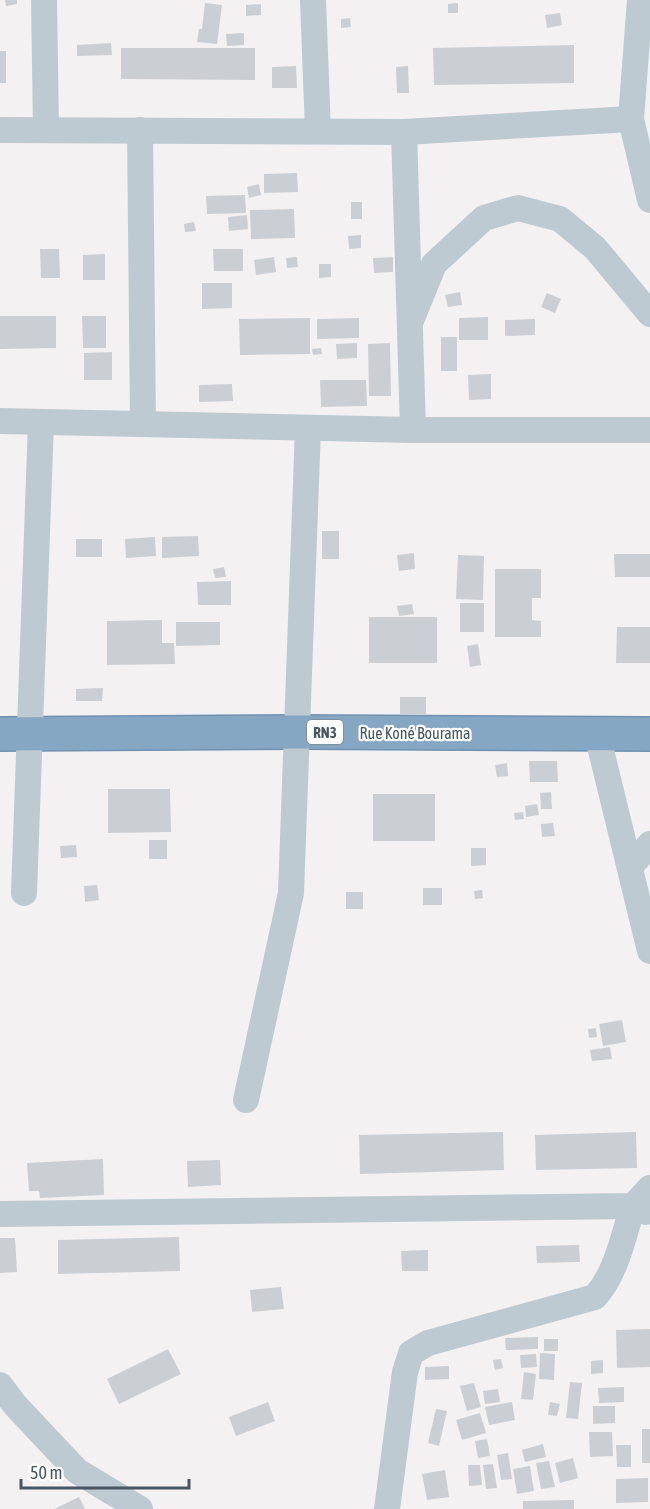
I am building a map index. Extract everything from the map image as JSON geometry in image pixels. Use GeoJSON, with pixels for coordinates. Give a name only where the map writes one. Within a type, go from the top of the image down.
{"type":"FeatureCollection","features":[{"type":"Feature","properties":{"kind":"highway","name":"Rue Koné Bourama"},"geometry":{"type":"LineString","coordinates":[[15,734],[297,732],[650,734]]}},
{"type":"Feature","properties":{"kind":"street"},"geometry":{"type":"LineString","coordinates":[[44,0],[46,130]]}},
{"type":"Feature","properties":{"kind":"street"},"geometry":{"type":"LineString","coordinates":[[313,0],[318,131]]}},
{"type":"Feature","properties":{"kind":"street"},"geometry":{"type":"LineString","coordinates":[[640,0],[631,119],[650,200]]}},
{"type":"Feature","properties":{"kind":"street"},"geometry":{"type":"LineString","coordinates":[[0,130],[404,132],[631,119]]}},
{"type":"Feature","properties":{"kind":"street"},"geometry":{"type":"LineString","coordinates":[[140,130],[143,424]]}},
{"type":"Feature","properties":{"kind":"street"},"geometry":{"type":"LineString","coordinates":[[404,132],[413,430]]}},
{"type":"Feature","properties":{"kind":"street"},"geometry":{"type":"LineString","coordinates":[[410,323],[434,264],[484,218],[518,208],[560,219],[595,248],[650,314]]}},
{"type":"Feature","properties":{"kind":"street"},"geometry":{"type":"LineString","coordinates":[[0,421],[413,430],[650,430]]}},
{"type":"Feature","properties":{"kind":"street"},"geometry":{"type":"LineString","coordinates":[[24,893],[15,734],[41,422]]}},
{"type":"Feature","properties":{"kind":"street"},"geometry":{"type":"LineString","coordinates":[[246,1100],[291,893],[308,428]]}},
{"type":"Feature","properties":{"kind":"street"},"geometry":{"type":"LineString","coordinates":[[597,734],[650,951]]}},
{"type":"Feature","properties":{"kind":"street"},"geometry":{"type":"LineString","coordinates":[[630,867],[650,844]]}},
{"type":"Feature","properties":{"kind":"street"},"geometry":{"type":"LineString","coordinates":[[387,1509],[405,1372],[411,1353],[428,1343],[595,1297],[606,1284],[650,1188]]}},
{"type":"Feature","properties":{"kind":"street"},"geometry":{"type":"LineString","coordinates":[[0,1214],[641,1210]]}},
{"type":"Feature","properties":{"kind":"street"},"geometry":{"type":"LineString","coordinates":[[0,1385],[15,1406],[77,1471],[140,1509]]}},
{"type":"Feature","properties":{"kind":"building"},"geometry":{"type":"Polygon","coordinates":[[[5,0],[17,0],[17,4],[6,6],[5,0]]]}},
{"type":"Feature","properties":{"kind":"building"},"geometry":{"type":"Polygon","coordinates":[[[205,3],[222,5],[217,44],[197,42],[199,29],[202,29],[205,3]]]}},
{"type":"Feature","properties":{"kind":"building"},"geometry":{"type":"Polygon","coordinates":[[[458,3],[458,13],[448,13],[448,4],[458,3]]]}},
{"type":"Feature","properties":{"kind":"building"},"geometry":{"type":"Polygon","coordinates":[[[261,4],[261,15],[246,16],[246,5],[261,4]]]}},
{"type":"Feature","properties":{"kind":"building"},"geometry":{"type":"Polygon","coordinates":[[[560,13],[562,25],[547,28],[545,15],[560,13]]]}},
{"type":"Feature","properties":{"kind":"building"},"geometry":{"type":"Polygon","coordinates":[[[350,18],[351,27],[341,28],[341,19],[350,18]]]}},
{"type":"Feature","properties":{"kind":"building"},"geometry":{"type":"Polygon","coordinates":[[[244,33],[244,45],[227,46],[226,34],[244,33]]]}},
{"type":"Feature","properties":{"kind":"building"},"geometry":{"type":"Polygon","coordinates":[[[111,43],[112,55],[77,56],[77,45],[111,43]]]}},
{"type":"Feature","properties":{"kind":"building"},"geometry":{"type":"Polygon","coordinates":[[[574,45],[574,83],[434,85],[433,48],[574,45]]]}},
{"type":"Feature","properties":{"kind":"building"},"geometry":{"type":"Polygon","coordinates":[[[121,48],[255,48],[255,80],[121,79],[121,48]]]}},
{"type":"Feature","properties":{"kind":"building"},"geometry":{"type":"Polygon","coordinates":[[[0,51],[6,51],[6,83],[0,83],[0,51]]]}},
{"type":"Feature","properties":{"kind":"building"},"geometry":{"type":"Polygon","coordinates":[[[296,66],[297,88],[272,88],[272,67],[296,66]]]}},
{"type":"Feature","properties":{"kind":"building"},"geometry":{"type":"Polygon","coordinates":[[[408,66],[409,93],[397,93],[396,67],[408,66]]]}},
{"type":"Feature","properties":{"kind":"building"},"geometry":{"type":"Polygon","coordinates":[[[297,173],[298,192],[264,193],[264,174],[297,173]]]}},
{"type":"Feature","properties":{"kind":"building"},"geometry":{"type":"Polygon","coordinates":[[[259,184],[261,195],[249,198],[247,187],[259,184]]]}},
{"type":"Feature","properties":{"kind":"building"},"geometry":{"type":"Polygon","coordinates":[[[245,195],[246,213],[207,214],[206,196],[245,195]]]}},
{"type":"Feature","properties":{"kind":"building"},"geometry":{"type":"Polygon","coordinates":[[[351,202],[362,202],[362,219],[351,219],[351,202]]]}},
{"type":"Feature","properties":{"kind":"building"},"geometry":{"type":"Polygon","coordinates":[[[294,209],[295,238],[251,239],[250,210],[294,209]]]}},
{"type":"Feature","properties":{"kind":"building"},"geometry":{"type":"Polygon","coordinates":[[[247,215],[248,229],[229,231],[228,217],[247,215]]]}},
{"type":"Feature","properties":{"kind":"building"},"geometry":{"type":"Polygon","coordinates":[[[194,222],[196,231],[185,232],[184,224],[194,222]]]}},
{"type":"Feature","properties":{"kind":"building"},"geometry":{"type":"Polygon","coordinates":[[[361,235],[361,248],[349,249],[348,236],[361,235]]]}},
{"type":"Feature","properties":{"kind":"building"},"geometry":{"type":"Polygon","coordinates":[[[40,249],[59,249],[60,278],[41,278],[40,249]]]}},
{"type":"Feature","properties":{"kind":"building"},"geometry":{"type":"Polygon","coordinates":[[[213,249],[243,249],[243,271],[214,271],[213,249]]]}},
{"type":"Feature","properties":{"kind":"building"},"geometry":{"type":"Polygon","coordinates":[[[105,254],[105,280],[83,280],[83,255],[105,254]]]}},
{"type":"Feature","properties":{"kind":"building"},"geometry":{"type":"Polygon","coordinates":[[[274,257],[276,272],[256,275],[254,260],[274,257]]]}},
{"type":"Feature","properties":{"kind":"building"},"geometry":{"type":"Polygon","coordinates":[[[297,257],[298,267],[287,268],[286,258],[297,257]]]}},
{"type":"Feature","properties":{"kind":"building"},"geometry":{"type":"Polygon","coordinates":[[[393,257],[393,272],[374,273],[373,258],[393,257]]]}},
{"type":"Feature","properties":{"kind":"building"},"geometry":{"type":"Polygon","coordinates":[[[319,264],[331,264],[331,277],[319,278],[319,264]]]}},
{"type":"Feature","properties":{"kind":"building"},"geometry":{"type":"Polygon","coordinates":[[[202,283],[232,283],[232,308],[202,309],[202,283]]]}},
{"type":"Feature","properties":{"kind":"building"},"geometry":{"type":"Polygon","coordinates":[[[460,292],[462,305],[448,307],[445,295],[460,292]]]}},
{"type":"Feature","properties":{"kind":"building"},"geometry":{"type":"Polygon","coordinates":[[[547,293],[561,299],[555,313],[541,307],[547,293]]]}},
{"type":"Feature","properties":{"kind":"building"},"geometry":{"type":"Polygon","coordinates":[[[0,316],[56,316],[56,348],[0,349],[0,316]]]}},
{"type":"Feature","properties":{"kind":"building"},"geometry":{"type":"Polygon","coordinates":[[[82,316],[106,316],[106,348],[83,348],[82,316]]]}},
{"type":"Feature","properties":{"kind":"building"},"geometry":{"type":"Polygon","coordinates":[[[488,317],[488,340],[459,340],[459,318],[488,317]]]}},
{"type":"Feature","properties":{"kind":"building"},"geometry":{"type":"Polygon","coordinates":[[[310,318],[310,354],[240,355],[239,319],[310,318]]]}},
{"type":"Feature","properties":{"kind":"building"},"geometry":{"type":"Polygon","coordinates":[[[359,318],[359,338],[317,339],[317,319],[359,318]]]}},
{"type":"Feature","properties":{"kind":"building"},"geometry":{"type":"Polygon","coordinates":[[[535,319],[535,335],[505,336],[505,320],[535,319]]]}},
{"type":"Feature","properties":{"kind":"building"},"geometry":{"type":"Polygon","coordinates":[[[441,337],[457,337],[457,371],[441,371],[441,337]]]}},
{"type":"Feature","properties":{"kind":"building"},"geometry":{"type":"Polygon","coordinates":[[[357,343],[357,358],[337,359],[336,344],[357,343]]]}},
{"type":"Feature","properties":{"kind":"building"},"geometry":{"type":"Polygon","coordinates":[[[390,343],[391,396],[369,396],[368,344],[390,343]]]}},
{"type":"Feature","properties":{"kind":"building"},"geometry":{"type":"Polygon","coordinates":[[[321,348],[322,354],[313,355],[312,349],[321,348]]]}},
{"type":"Feature","properties":{"kind":"building"},"geometry":{"type":"Polygon","coordinates":[[[112,352],[112,380],[84,380],[84,353],[112,352]]]}},
{"type":"Feature","properties":{"kind":"building"},"geometry":{"type":"Polygon","coordinates":[[[491,374],[491,399],[469,400],[468,375],[491,374]]]}},
{"type":"Feature","properties":{"kind":"building"},"geometry":{"type":"Polygon","coordinates":[[[320,380],[366,380],[367,406],[321,407],[320,380]]]}},
{"type":"Feature","properties":{"kind":"building"},"geometry":{"type":"Polygon","coordinates":[[[232,384],[233,401],[199,402],[199,385],[232,384]]]}},
{"type":"Feature","properties":{"kind":"building"},"geometry":{"type":"Polygon","coordinates":[[[322,531],[339,531],[339,559],[322,559],[322,531]]]}},
{"type":"Feature","properties":{"kind":"building"},"geometry":{"type":"Polygon","coordinates":[[[198,536],[199,556],[162,558],[162,537],[198,536]]]}},
{"type":"Feature","properties":{"kind":"building"},"geometry":{"type":"Polygon","coordinates":[[[155,537],[156,556],[126,558],[125,539],[155,537]]]}},
{"type":"Feature","properties":{"kind":"building"},"geometry":{"type":"Polygon","coordinates":[[[76,539],[102,539],[102,557],[76,557],[76,539]]]}},
{"type":"Feature","properties":{"kind":"building"},"geometry":{"type":"Polygon","coordinates":[[[414,553],[415,569],[399,571],[397,555],[414,553]]]}},
{"type":"Feature","properties":{"kind":"building"},"geometry":{"type":"Polygon","coordinates":[[[614,554],[650,554],[650,577],[615,577],[614,554]]]}},
{"type":"Feature","properties":{"kind":"building"},"geometry":{"type":"Polygon","coordinates":[[[458,555],[484,556],[483,600],[456,599],[458,555]]]}},
{"type":"Feature","properties":{"kind":"building"},"geometry":{"type":"Polygon","coordinates":[[[224,567],[226,577],[215,578],[213,569],[224,567]]]}},
{"type":"Feature","properties":{"kind":"building"},"geometry":{"type":"Polygon","coordinates":[[[495,569],[541,569],[541,598],[532,598],[532,620],[541,621],[541,637],[495,637],[495,569]]]}},
{"type":"Feature","properties":{"kind":"building"},"geometry":{"type":"Polygon","coordinates":[[[231,581],[231,605],[198,605],[197,582],[231,581]]]}},
{"type":"Feature","properties":{"kind":"building"},"geometry":{"type":"Polygon","coordinates":[[[460,603],[484,603],[484,632],[460,632],[460,603]]]}},
{"type":"Feature","properties":{"kind":"building"},"geometry":{"type":"Polygon","coordinates":[[[412,604],[414,614],[399,616],[397,606],[412,604]]]}},
{"type":"Feature","properties":{"kind":"building"},"geometry":{"type":"Polygon","coordinates":[[[369,617],[437,617],[437,663],[369,663],[369,617]]]}},
{"type":"Feature","properties":{"kind":"building"},"geometry":{"type":"Polygon","coordinates":[[[162,620],[162,643],[174,643],[175,664],[107,665],[107,621],[162,620]]]}},
{"type":"Feature","properties":{"kind":"building"},"geometry":{"type":"Polygon","coordinates":[[[176,622],[220,622],[220,645],[176,646],[176,622]]]}},
{"type":"Feature","properties":{"kind":"building"},"geometry":{"type":"Polygon","coordinates":[[[617,627],[650,627],[650,663],[616,663],[617,627]]]}},
{"type":"Feature","properties":{"kind":"building"},"geometry":{"type":"Polygon","coordinates":[[[478,644],[481,665],[470,667],[467,646],[478,644]]]}},
{"type":"Feature","properties":{"kind":"building"},"geometry":{"type":"Polygon","coordinates":[[[103,688],[102,701],[76,701],[76,689],[103,688]]]}},
{"type":"Feature","properties":{"kind":"building"},"geometry":{"type":"Polygon","coordinates":[[[400,697],[426,697],[426,714],[400,714],[400,697]]]}},
{"type":"Feature","properties":{"kind":"building"},"geometry":{"type":"Polygon","coordinates":[[[529,761],[557,761],[558,782],[530,782],[529,761]]]}},
{"type":"Feature","properties":{"kind":"building"},"geometry":{"type":"Polygon","coordinates":[[[507,763],[508,776],[497,777],[495,765],[507,763]]]}},
{"type":"Feature","properties":{"kind":"building"},"geometry":{"type":"Polygon","coordinates":[[[108,789],[170,789],[171,832],[108,833],[108,789]]]}},
{"type":"Feature","properties":{"kind":"building"},"geometry":{"type":"Polygon","coordinates":[[[551,792],[552,809],[541,809],[540,793],[551,792]]]}},
{"type":"Feature","properties":{"kind":"building"},"geometry":{"type":"Polygon","coordinates":[[[373,794],[435,794],[435,841],[373,841],[373,794]]]}},
{"type":"Feature","properties":{"kind":"building"},"geometry":{"type":"Polygon","coordinates":[[[537,804],[539,815],[526,817],[525,806],[537,804]]]}},
{"type":"Feature","properties":{"kind":"building"},"geometry":{"type":"Polygon","coordinates":[[[523,812],[524,819],[515,820],[514,813],[523,812]]]}},
{"type":"Feature","properties":{"kind":"building"},"geometry":{"type":"Polygon","coordinates":[[[553,823],[555,836],[542,837],[541,824],[553,823]]]}},
{"type":"Feature","properties":{"kind":"building"},"geometry":{"type":"Polygon","coordinates":[[[149,840],[167,840],[167,859],[149,859],[149,840]]]}},
{"type":"Feature","properties":{"kind":"building"},"geometry":{"type":"Polygon","coordinates":[[[76,845],[77,857],[61,858],[60,846],[76,845]]]}},
{"type":"Feature","properties":{"kind":"building"},"geometry":{"type":"Polygon","coordinates":[[[471,848],[486,848],[486,865],[471,866],[471,848]]]}},
{"type":"Feature","properties":{"kind":"building"},"geometry":{"type":"Polygon","coordinates":[[[97,885],[99,900],[85,902],[84,886],[97,885]]]}},
{"type":"Feature","properties":{"kind":"building"},"geometry":{"type":"Polygon","coordinates":[[[423,888],[442,888],[442,905],[423,905],[423,888]]]}},
{"type":"Feature","properties":{"kind":"building"},"geometry":{"type":"Polygon","coordinates":[[[482,890],[483,898],[475,899],[474,891],[482,890]]]}},
{"type":"Feature","properties":{"kind":"building"},"geometry":{"type":"Polygon","coordinates":[[[346,892],[363,892],[363,909],[346,909],[346,892]]]}},
{"type":"Feature","properties":{"kind":"building"},"geometry":{"type":"Polygon","coordinates":[[[622,1020],[626,1042],[603,1046],[599,1024],[622,1020]]]}},
{"type":"Feature","properties":{"kind":"building"},"geometry":{"type":"Polygon","coordinates":[[[596,1028],[597,1037],[589,1038],[588,1029],[596,1028]]]}},
{"type":"Feature","properties":{"kind":"building"},"geometry":{"type":"Polygon","coordinates":[[[610,1047],[612,1059],[592,1061],[590,1050],[610,1047]]]}},
{"type":"Feature","properties":{"kind":"building"},"geometry":{"type":"Polygon","coordinates":[[[503,1132],[504,1170],[360,1174],[359,1135],[503,1132]]]}},
{"type":"Feature","properties":{"kind":"building"},"geometry":{"type":"Polygon","coordinates":[[[636,1132],[637,1168],[536,1170],[535,1135],[636,1132]]]}},
{"type":"Feature","properties":{"kind":"building"},"geometry":{"type":"Polygon","coordinates":[[[103,1159],[104,1195],[40,1198],[39,1191],[29,1191],[27,1163],[103,1159]]]}},
{"type":"Feature","properties":{"kind":"building"},"geometry":{"type":"Polygon","coordinates":[[[220,1160],[221,1185],[188,1187],[187,1161],[220,1160]]]}},
{"type":"Feature","properties":{"kind":"building"},"geometry":{"type":"Polygon","coordinates":[[[179,1237],[180,1271],[58,1274],[58,1240],[179,1237]]]}},
{"type":"Feature","properties":{"kind":"building"},"geometry":{"type":"Polygon","coordinates":[[[0,1238],[15,1238],[17,1272],[0,1273],[0,1238]]]}},
{"type":"Feature","properties":{"kind":"building"},"geometry":{"type":"Polygon","coordinates":[[[579,1245],[580,1262],[537,1263],[536,1246],[579,1245]]]}},
{"type":"Feature","properties":{"kind":"building"},"geometry":{"type":"Polygon","coordinates":[[[428,1250],[428,1271],[402,1271],[401,1251],[428,1250]]]}},
{"type":"Feature","properties":{"kind":"building"},"geometry":{"type":"Polygon","coordinates":[[[281,1287],[284,1309],[252,1312],[250,1290],[281,1287]]]}},
{"type":"Feature","properties":{"kind":"building"},"geometry":{"type":"Polygon","coordinates":[[[650,1329],[650,1367],[617,1368],[616,1330],[650,1329]]]}},
{"type":"Feature","properties":{"kind":"building"},"geometry":{"type":"Polygon","coordinates":[[[538,1337],[538,1349],[506,1350],[505,1338],[538,1337]]]}},
{"type":"Feature","properties":{"kind":"building"},"geometry":{"type":"Polygon","coordinates":[[[544,1339],[558,1339],[558,1351],[544,1351],[544,1339]]]}},
{"type":"Feature","properties":{"kind":"building"},"geometry":{"type":"Polygon","coordinates":[[[168,1349],[181,1374],[119,1404],[107,1379],[168,1349]]]}},
{"type":"Feature","properties":{"kind":"building"},"geometry":{"type":"Polygon","coordinates":[[[540,1353],[555,1354],[554,1380],[539,1379],[540,1353]]]}},
{"type":"Feature","properties":{"kind":"building"},"geometry":{"type":"Polygon","coordinates":[[[536,1354],[537,1367],[521,1368],[520,1355],[536,1354]]]}},
{"type":"Feature","properties":{"kind":"building"},"geometry":{"type":"Polygon","coordinates":[[[501,1359],[503,1368],[495,1370],[493,1360],[501,1359]]]}},
{"type":"Feature","properties":{"kind":"building"},"geometry":{"type":"Polygon","coordinates":[[[603,1360],[603,1373],[591,1374],[591,1361],[603,1360]]]}},
{"type":"Feature","properties":{"kind":"building"},"geometry":{"type":"Polygon","coordinates":[[[449,1366],[449,1379],[425,1380],[425,1367],[449,1366]]]}},
{"type":"Feature","properties":{"kind":"building"},"geometry":{"type":"Polygon","coordinates":[[[524,1372],[536,1374],[533,1400],[521,1399],[524,1372]]]}},
{"type":"Feature","properties":{"kind":"building"},"geometry":{"type":"Polygon","coordinates":[[[570,1382],[582,1383],[578,1419],[566,1418],[570,1382]]]}},
{"type":"Feature","properties":{"kind":"building"},"geometry":{"type":"Polygon","coordinates":[[[474,1383],[481,1407],[467,1411],[460,1386],[474,1383]]]}},
{"type":"Feature","properties":{"kind":"building"},"geometry":{"type":"Polygon","coordinates":[[[624,1387],[624,1402],[599,1403],[598,1388],[624,1387]]]}},
{"type":"Feature","properties":{"kind":"building"},"geometry":{"type":"Polygon","coordinates":[[[498,1389],[500,1402],[485,1404],[483,1391],[498,1389]]]}},
{"type":"Feature","properties":{"kind":"building"},"geometry":{"type":"Polygon","coordinates":[[[268,1402],[275,1421],[236,1436],[229,1417],[268,1402]]]}},
{"type":"Feature","properties":{"kind":"building"},"geometry":{"type":"Polygon","coordinates":[[[512,1402],[515,1420],[489,1425],[485,1407],[512,1402]]]}},
{"type":"Feature","properties":{"kind":"building"},"geometry":{"type":"Polygon","coordinates":[[[550,1402],[560,1404],[557,1416],[548,1415],[550,1402]]]}},
{"type":"Feature","properties":{"kind":"building"},"geometry":{"type":"Polygon","coordinates":[[[593,1406],[615,1406],[615,1423],[593,1424],[593,1406]]]}},
{"type":"Feature","properties":{"kind":"building"},"geometry":{"type":"Polygon","coordinates":[[[436,1409],[447,1411],[439,1446],[428,1443],[436,1409]]]}},
{"type":"Feature","properties":{"kind":"building"},"geometry":{"type":"Polygon","coordinates":[[[480,1413],[486,1433],[462,1440],[456,1420],[480,1413]]]}},
{"type":"Feature","properties":{"kind":"building"},"geometry":{"type":"Polygon","coordinates":[[[642,1429],[650,1429],[650,1463],[642,1463],[642,1429]]]}},
{"type":"Feature","properties":{"kind":"building"},"geometry":{"type":"Polygon","coordinates":[[[589,1432],[612,1432],[613,1456],[590,1457],[589,1432]]]}},
{"type":"Feature","properties":{"kind":"building"},"geometry":{"type":"Polygon","coordinates":[[[487,1439],[490,1456],[478,1458],[475,1441],[487,1439]]]}},
{"type":"Feature","properties":{"kind":"building"},"geometry":{"type":"Polygon","coordinates":[[[543,1444],[546,1457],[525,1462],[522,1450],[543,1444]]]}},
{"type":"Feature","properties":{"kind":"building"},"geometry":{"type":"Polygon","coordinates":[[[616,1445],[631,1445],[631,1467],[617,1467],[616,1445]]]}},
{"type":"Feature","properties":{"kind":"building"},"geometry":{"type":"Polygon","coordinates":[[[508,1453],[512,1479],[501,1480],[497,1455],[508,1453]]]}},
{"type":"Feature","properties":{"kind":"building"},"geometry":{"type":"Polygon","coordinates":[[[573,1458],[578,1478],[560,1483],[555,1463],[573,1458]]]}},
{"type":"Feature","properties":{"kind":"building"},"geometry":{"type":"Polygon","coordinates":[[[549,1461],[555,1487],[541,1489],[536,1463],[549,1461]]]}},
{"type":"Feature","properties":{"kind":"building"},"geometry":{"type":"Polygon","coordinates":[[[493,1464],[497,1488],[486,1489],[483,1465],[493,1464]]]}},
{"type":"Feature","properties":{"kind":"building"},"geometry":{"type":"Polygon","coordinates":[[[468,1465],[480,1465],[482,1485],[469,1486],[468,1465]]]}},
{"type":"Feature","properties":{"kind":"building"},"geometry":{"type":"Polygon","coordinates":[[[530,1466],[534,1491],[517,1494],[513,1469],[530,1466]]]}},
{"type":"Feature","properties":{"kind":"building"},"geometry":{"type":"Polygon","coordinates":[[[445,1470],[449,1497],[427,1500],[422,1474],[445,1470]]]}},
{"type":"Feature","properties":{"kind":"building"},"geometry":{"type":"Polygon","coordinates":[[[648,1478],[648,1502],[616,1503],[616,1479],[648,1478]]]}},
{"type":"Feature","properties":{"kind":"building"},"geometry":{"type":"Polygon","coordinates":[[[79,1497],[85,1509],[54,1509],[79,1497]]]}},
{"type":"Feature","properties":{"kind":"building"},"geometry":{"type":"Polygon","coordinates":[[[574,1500],[574,1509],[523,1509],[523,1501],[574,1500]]]}}]}
